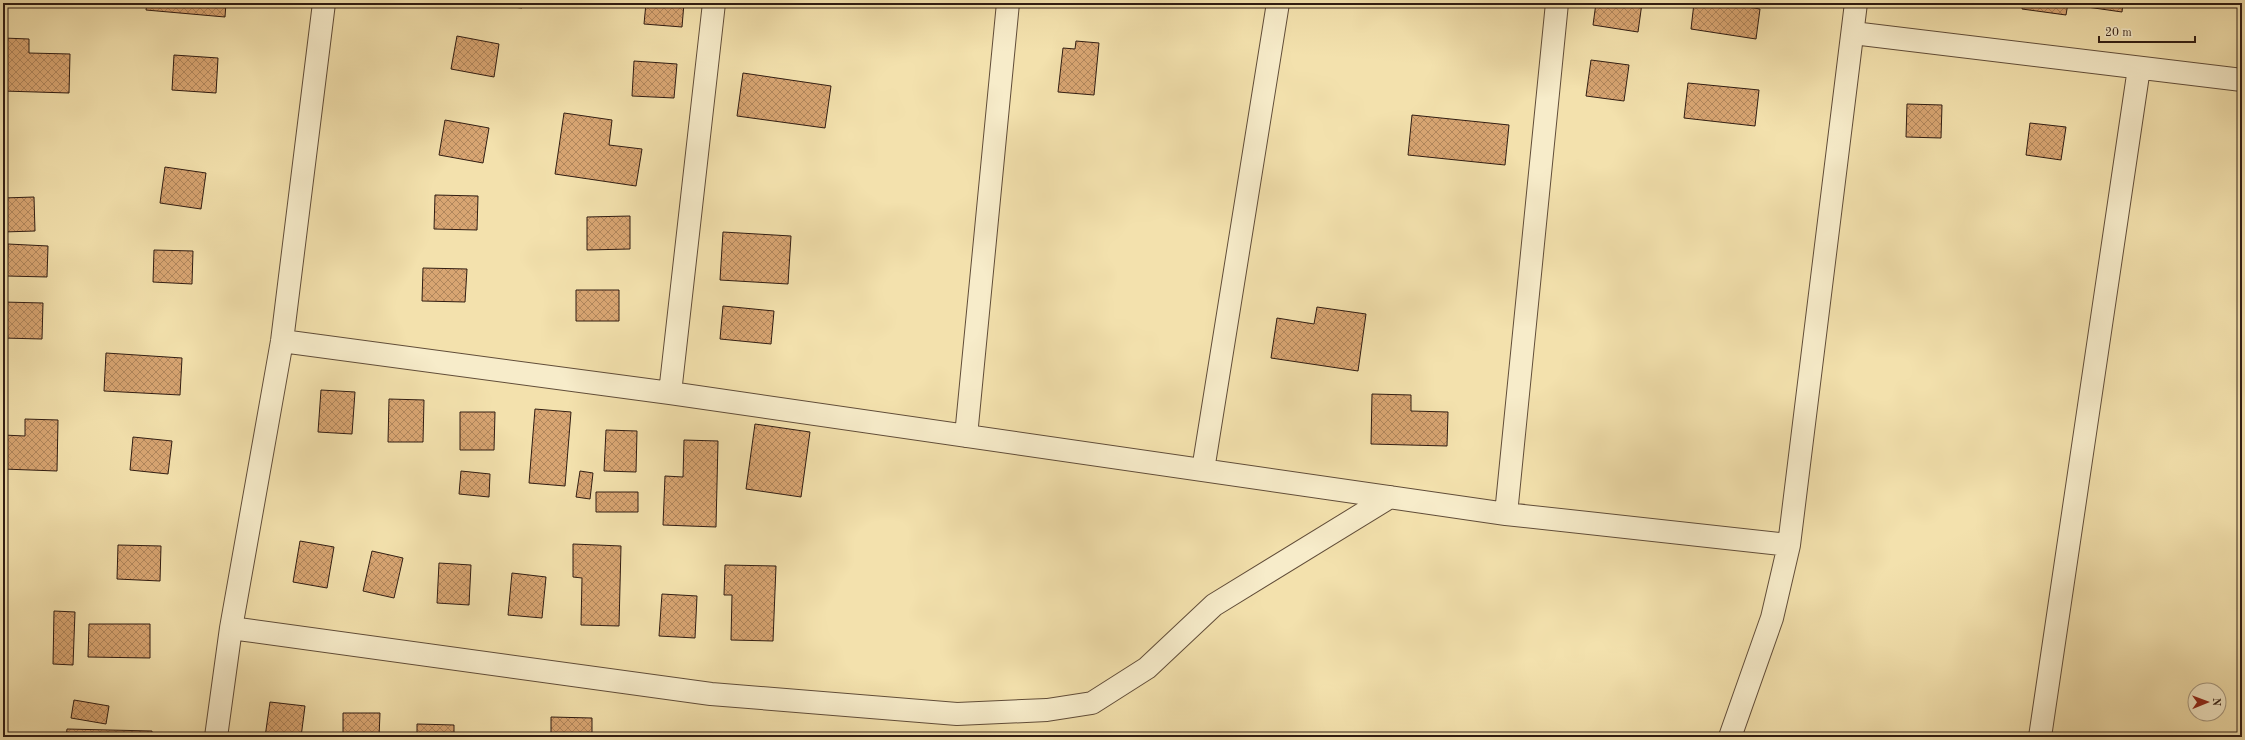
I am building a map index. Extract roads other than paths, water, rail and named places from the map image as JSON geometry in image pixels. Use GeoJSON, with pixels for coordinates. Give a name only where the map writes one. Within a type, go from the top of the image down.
{"type":"FeatureCollection","features":[{"type":"Feature","properties":{"kind":"street"},"geometry":{"type":"LineString","coordinates":[[216,737],[231,628],[282,340],[324,3]]}},
{"type":"Feature","properties":{"kind":"street"},"geometry":{"type":"LineString","coordinates":[[670,393],[714,3]]}},
{"type":"Feature","properties":{"kind":"street"},"geometry":{"type":"LineString","coordinates":[[966,436],[1008,3]]}},
{"type":"Feature","properties":{"kind":"street"},"geometry":{"type":"LineString","coordinates":[[1203,470],[1278,3]]}},
{"type":"Feature","properties":{"kind":"street"},"geometry":{"type":"LineString","coordinates":[[1506,514],[1557,3]]}},
{"type":"Feature","properties":{"kind":"street"},"geometry":{"type":"LineString","coordinates":[[1730,737],[1772,618],[1789,545],[1856,3]]}},
{"type":"Feature","properties":{"kind":"street"},"geometry":{"type":"LineString","coordinates":[[1853,33],[2242,80]]}},
{"type":"Feature","properties":{"kind":"street"},"geometry":{"type":"LineString","coordinates":[[2040,737],[2139,68]]}},
{"type":"Feature","properties":{"kind":"street"},"geometry":{"type":"LineString","coordinates":[[282,340],[670,393],[1506,514],[1789,545]]}},
{"type":"Feature","properties":{"kind":"street"},"geometry":{"type":"LineString","coordinates":[[231,628],[710,694],[956,714],[1047,710],[1092,703],[1148,668],[1214,605],[1390,497]]}}]}
